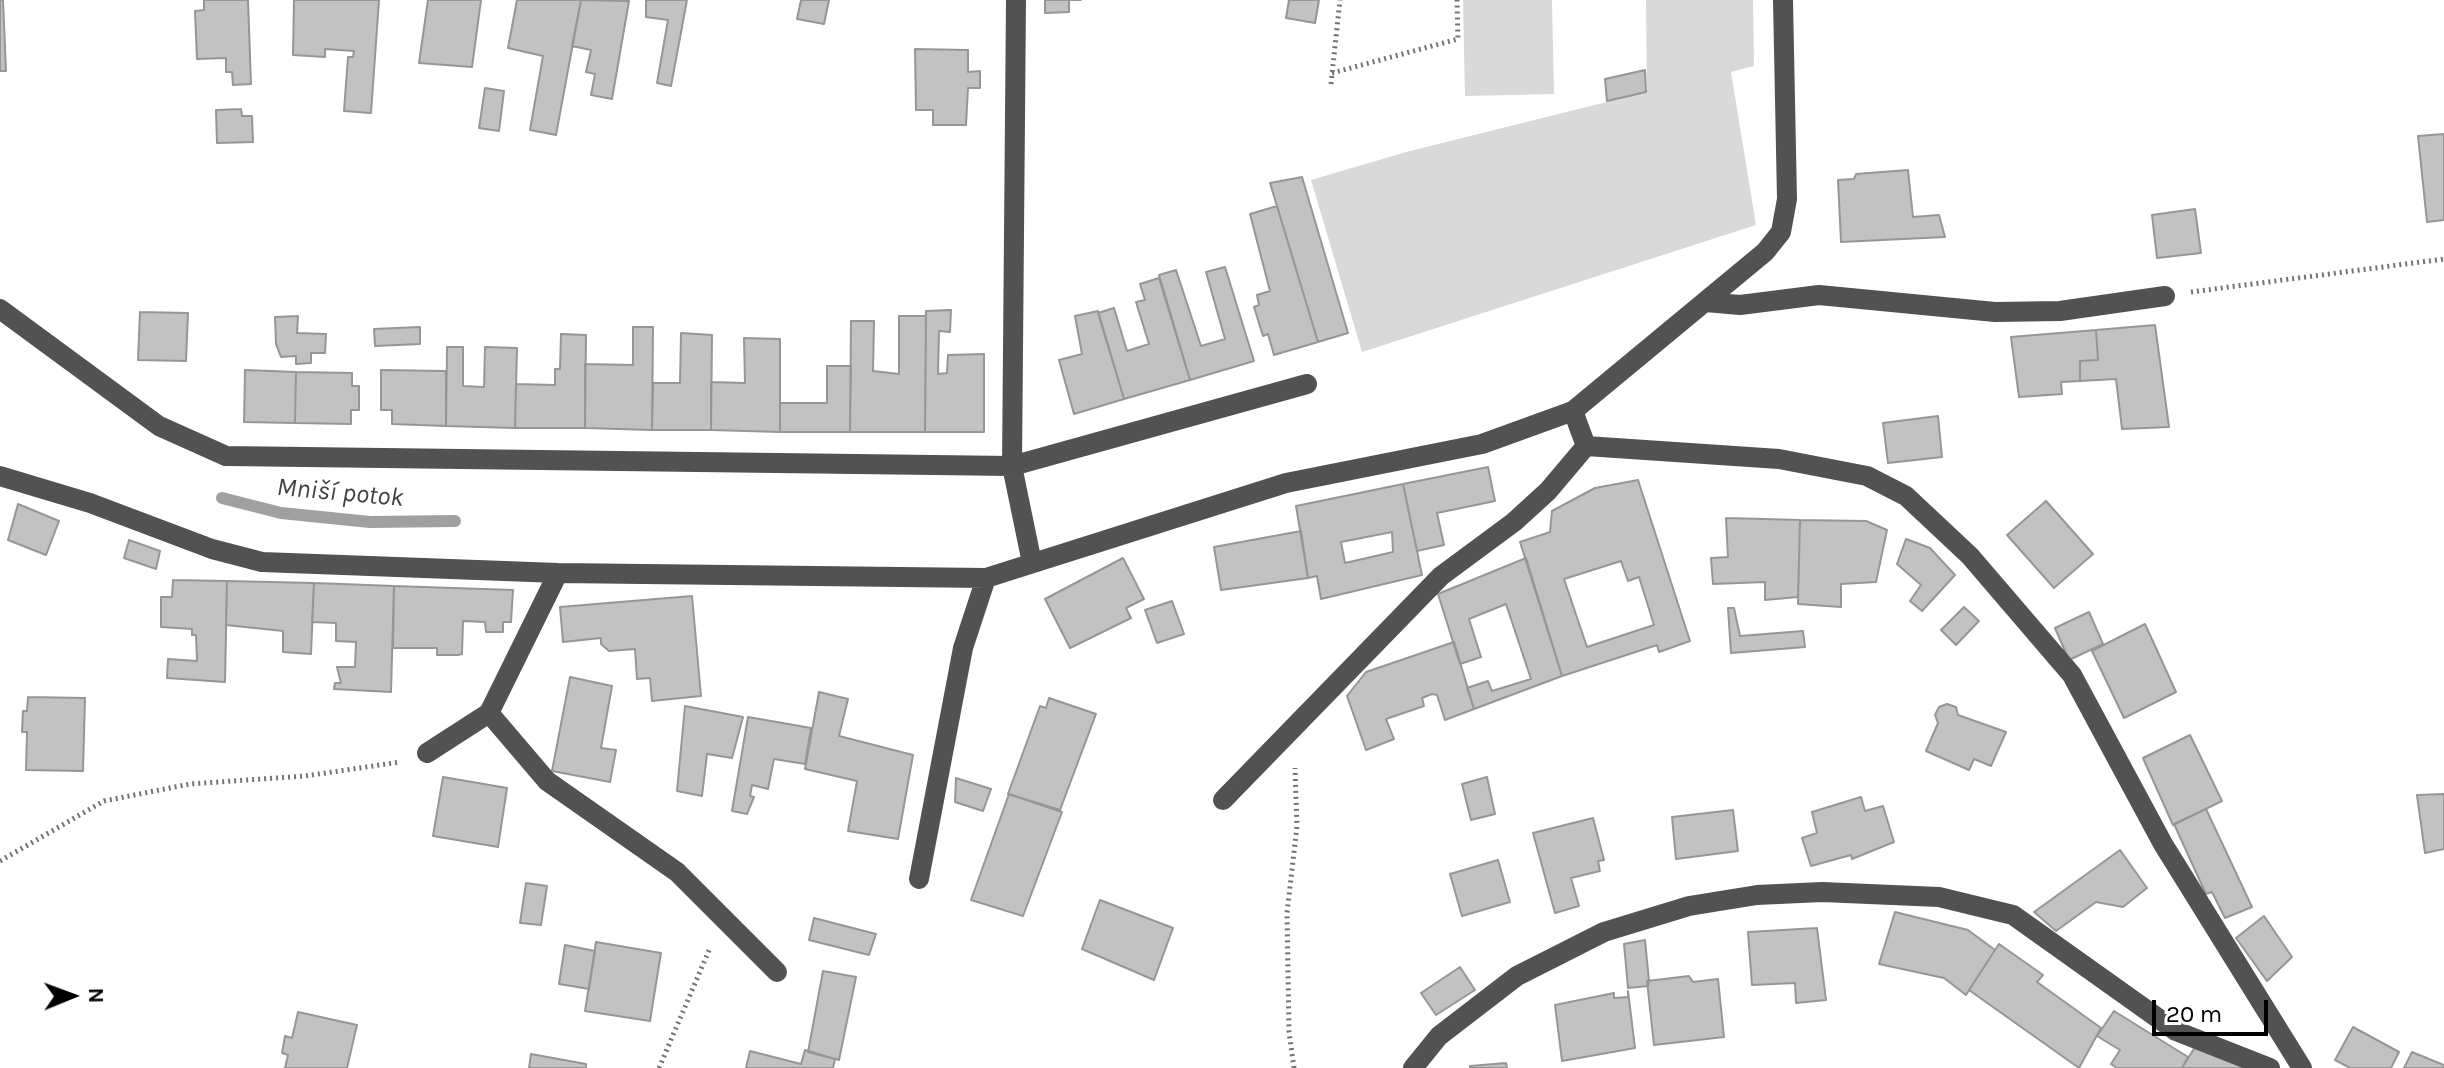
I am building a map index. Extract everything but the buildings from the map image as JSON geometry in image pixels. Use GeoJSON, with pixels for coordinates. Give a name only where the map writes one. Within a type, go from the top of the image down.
{"type":"FeatureCollection","features":[{"type":"Feature","properties":{"kind":"street"},"geometry":{"type":"LineString","coordinates":[[1016,0],[1012,466],[1032,563]]}},
{"type":"Feature","properties":{"kind":"street"},"geometry":{"type":"LineString","coordinates":[[0,476],[90,503],[212,549],[262,562],[558,573],[986,578],[1286,483],[1482,444],[1573,411],[1765,252],[1781,232],[1787,199],[1783,0]]}},
{"type":"Feature","properties":{"kind":"street"},"geometry":{"type":"LineString","coordinates":[[1706,302],[1740,305],[1819,295],[2021,311],[2060,311],[2165,296]]}},
{"type":"Feature","properties":{"kind":"street"},"geometry":{"type":"LineString","coordinates":[[0,309],[159,426],[226,456],[1012,466],[1307,384]]}},
{"type":"Feature","properties":{"kind":"street"},"geometry":{"type":"LineString","coordinates":[[1573,411],[1586,446]]}},
{"type":"Feature","properties":{"kind":"street"},"geometry":{"type":"LineString","coordinates":[[1223,800],[1294,731],[1441,576],[1537,501],[1586,446]]}},
{"type":"Feature","properties":{"kind":"street"},"geometry":{"type":"LineString","coordinates":[[1586,446],[1779,459],[1867,476],[1906,496],[1970,556],[2072,675],[2163,844],[2302,1068]]}},
{"type":"Feature","properties":{"kind":"street"},"geometry":{"type":"LineString","coordinates":[[427,753],[489,713],[558,573]]}},
{"type":"Feature","properties":{"kind":"street"},"geometry":{"type":"LineString","coordinates":[[919,879],[963,648],[986,578]]}},
{"type":"Feature","properties":{"kind":"street"},"geometry":{"type":"LineString","coordinates":[[489,713],[547,781],[677,872],[777,972]]}},
{"type":"Feature","properties":{"kind":"street"},"geometry":{"type":"LineString","coordinates":[[1413,1068],[1439,1036],[1517,976],[1604,932],[1689,906],[1757,895],[1822,892],[1939,897],[2013,915],[2176,1031],[2270,1068]]}},
{"type":"Feature","properties":{"kind":"path"},"geometry":{"type":"LineString","coordinates":[[1331,84],[1340,0]]}},
{"type":"Feature","properties":{"kind":"path"},"geometry":{"type":"LineString","coordinates":[[1332,73],[1458,39],[1457,0]]}},
{"type":"Feature","properties":{"kind":"path"},"geometry":{"type":"LineString","coordinates":[[2165,296],[2444,259]]}},
{"type":"Feature","properties":{"kind":"path"},"geometry":{"type":"LineString","coordinates":[[1294,731],[1297,826],[1287,913],[1289,1032],[1294,1068]]}},
{"type":"Feature","properties":{"kind":"path"},"geometry":{"type":"LineString","coordinates":[[0,861],[104,801],[190,784],[385,767],[427,753]]}},
{"type":"Feature","properties":{"kind":"path"},"geometry":{"type":"LineString","coordinates":[[659,1068],[724,917]]}},
{"type":"Feature","properties":{"kind":"shaded area"},"geometry":{"type":"Polygon","coordinates":[[[1463,0],[1552,0],[1554,94],[1465,96],[1463,0]]]}},
{"type":"Feature","properties":{"kind":"shaded area"},"geometry":{"type":"Polygon","coordinates":[[[1646,0],[1753,0],[1754,66],[1731,72],[1756,225],[1362,352],[1311,180],[1406,152],[1647,92],[1646,0]]]}},
{"type":"Feature","properties":{"kind":"waterway","name":"Mniší potok"},"geometry":{"type":"LineString","coordinates":[[222,498],[281,513],[370,522],[455,521]]}}]}
